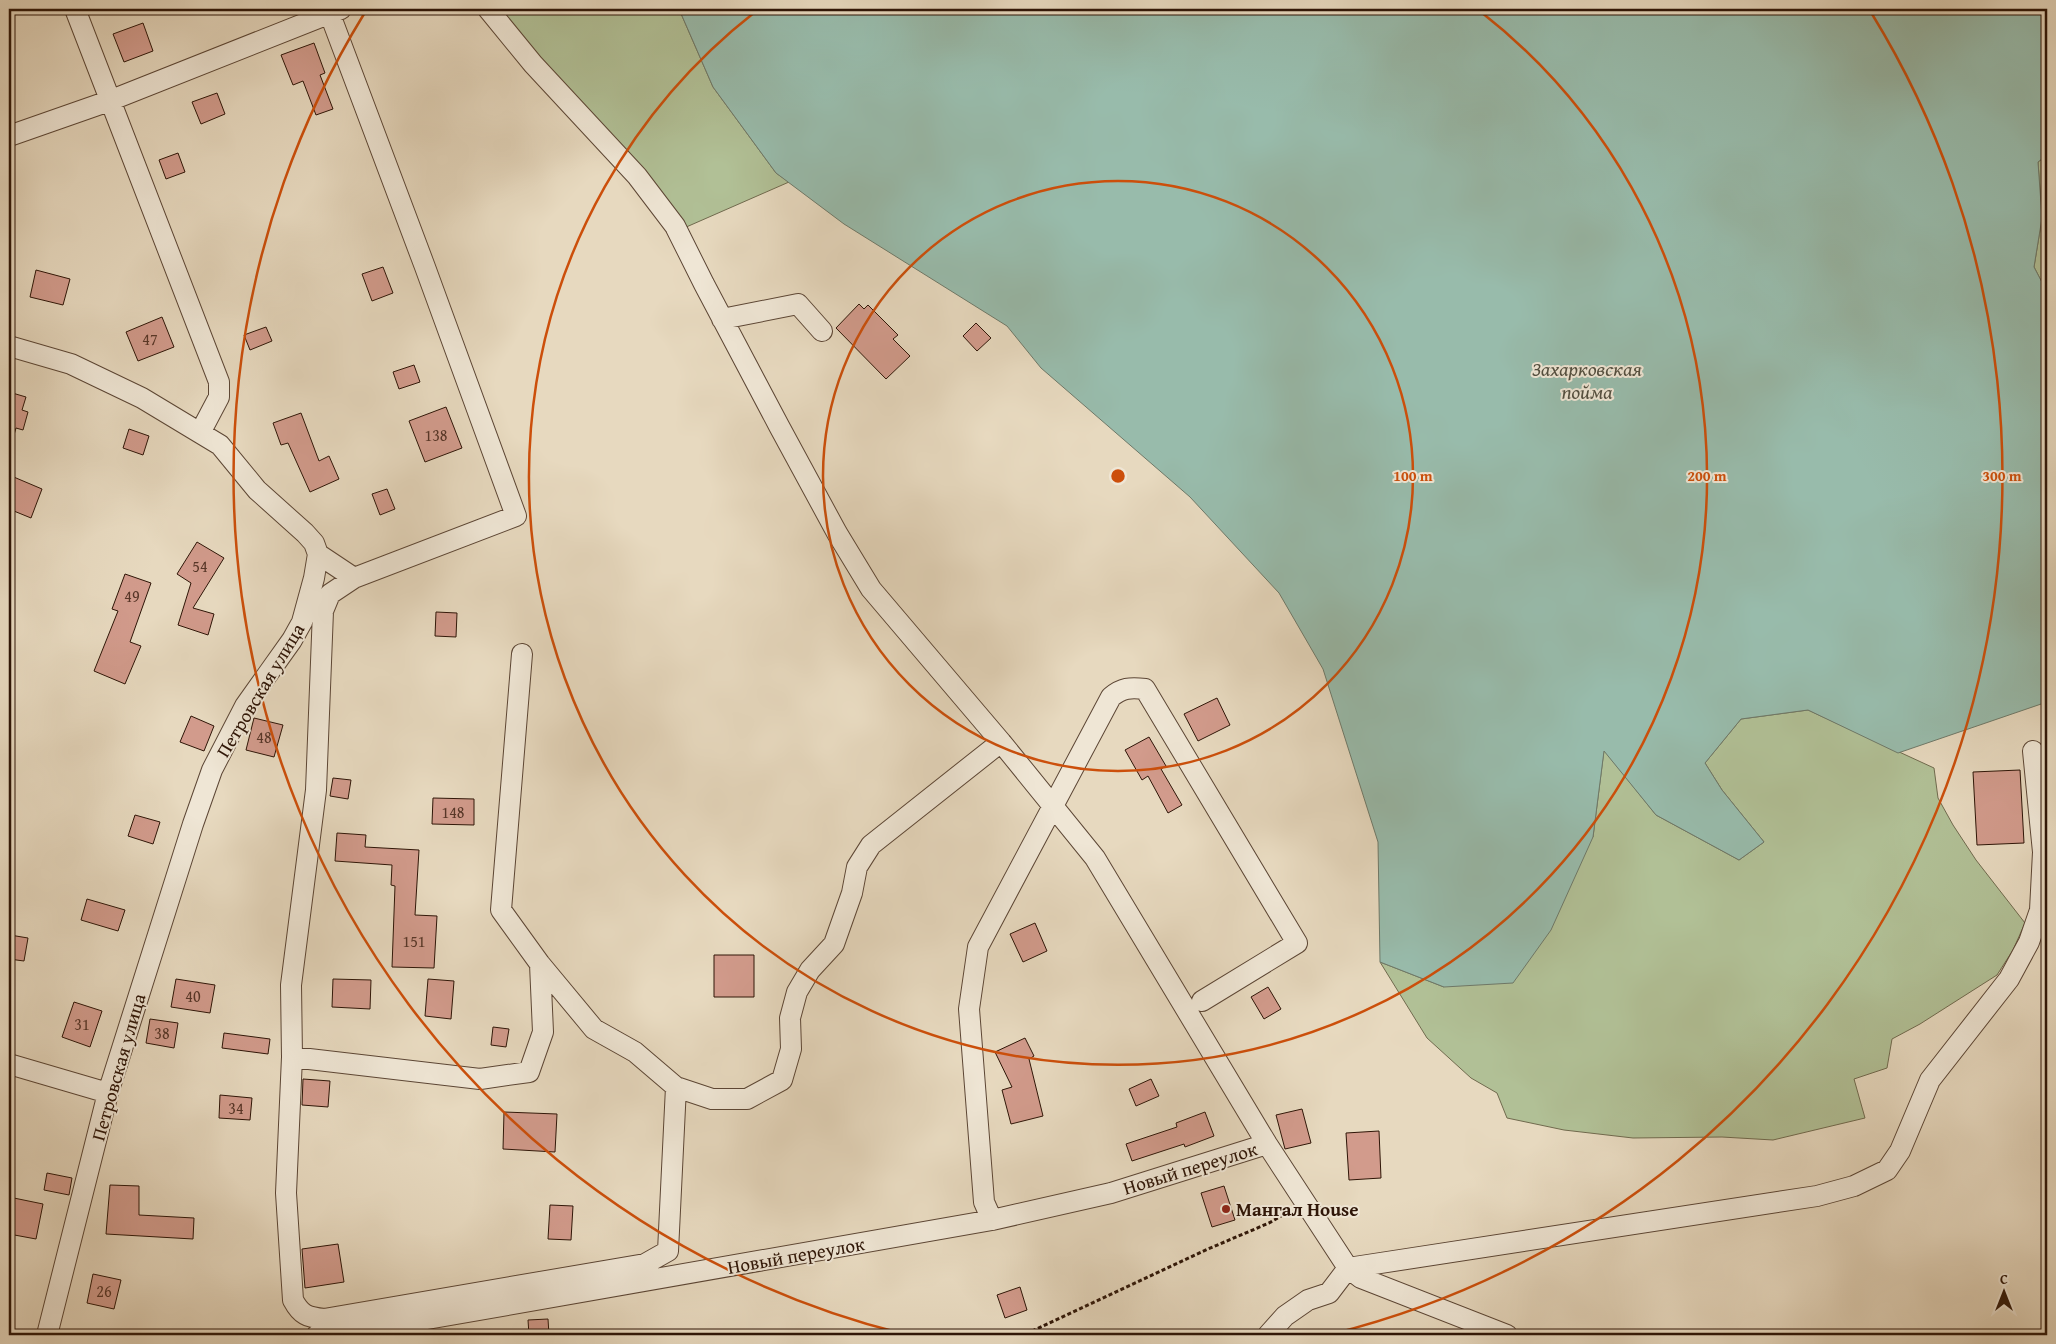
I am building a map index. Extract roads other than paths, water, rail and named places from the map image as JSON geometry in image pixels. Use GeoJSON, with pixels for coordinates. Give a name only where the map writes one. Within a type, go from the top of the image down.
{"type":"FeatureCollection","features":[{"type":"Feature","properties":{"kind":"street"},"geometry":{"type":"LineString","coordinates":[[75,9],[219,382],[219,397],[200,433]]}},
{"type":"Feature","properties":{"kind":"street"},"geometry":{"type":"LineString","coordinates":[[488,9],[533,64],[637,176],[675,226],[722,319],[833,524],[871,589],[1001,742],[1095,858],[1268,1144],[1348,1268],[1361,1278],[1507,1335]]}},
{"type":"Feature","properties":{"kind":"street"},"geometry":{"type":"LineString","coordinates":[[9,136],[109,101],[333,10],[516,516],[354,578],[330,594],[323,611],[316,790],[292,984],[292,1057],[286,1194],[293,1300],[299,1312],[312,1318],[324,1319],[645,1264],[668,1251],[676,1086]]}},
{"type":"Feature","properties":{"kind":"street"},"geometry":{"type":"LineString","coordinates":[[722,319],[798,304],[822,331]]}},
{"type":"Feature","properties":{"kind":"street"},"geometry":{"type":"LineString","coordinates":[[9,346],[71,364],[142,398],[220,445],[256,490],[305,532],[314,543],[318,554],[354,578]]}},
{"type":"Feature","properties":{"kind":"street","name":"Петровская улица"},"geometry":{"type":"LineString","coordinates":[[47,1335],[108,1093],[212,770],[246,706],[292,640],[302,622],[314,578],[318,554]]}},
{"type":"Feature","properties":{"kind":"street"},"geometry":{"type":"LineString","coordinates":[[522,654],[501,910],[540,964],[594,1030],[635,1052],[676,1086],[712,1099],[747,1099],[782,1080],[791,1050],[790,1018],[796,992],[810,970],[834,944],[852,893],[857,868],[871,845],[1001,742]]}},
{"type":"Feature","properties":{"kind":"street"},"geometry":{"type":"LineString","coordinates":[[992,1220],[984,1202],[969,1010],[978,947],[1052,804],[1111,696],[1121,689],[1133,687],[1144,689],[1297,943],[1202,1001]]}},
{"type":"Feature","properties":{"kind":"street"},"geometry":{"type":"LineString","coordinates":[[1268,1335],[1285,1316],[1308,1300],[1329,1292],[1348,1268],[1817,1196],[1854,1186],[1887,1170],[1900,1150],[1930,1080],[2009,979],[2029,942],[2040,910],[2043,852],[2034,751]]}},
{"type":"Feature","properties":{"kind":"street"},"geometry":{"type":"LineString","coordinates":[[292,1057],[480,1079],[529,1072],[543,1032],[540,964]]}},
{"type":"Feature","properties":{"kind":"street"},"geometry":{"type":"LineString","coordinates":[[9,1064],[108,1093]]}},
{"type":"Feature","properties":{"kind":"street","name":"Новый переулок"},"geometry":{"type":"LineString","coordinates":[[317,1335],[419,1321],[992,1220],[1111,1192],[1268,1144]]}},
{"type":"Feature","properties":{"kind":"water","name":"Захарковская пойма"},"geometry":{"type":"Polygon","coordinates":[[[679,9],[2047,9],[2047,155],[2038,162],[2042,218],[2034,267],[2047,292],[2047,702],[1898,753],[1808,710],[1741,719],[1705,763],[1722,790],[1764,842],[1739,860],[1656,815],[1604,751],[1593,837],[1551,930],[1513,983],[1444,987],[1380,962],[1378,842],[1323,669],[1279,593],[1190,497],[1041,368],[1007,326],[844,224],[776,173],[713,87],[679,9]]]}},
{"type":"Feature","properties":{"kind":"place","name":"Мангал House"},"geometry":{"type":"Point","coordinates":[1226,1209]}}]}
